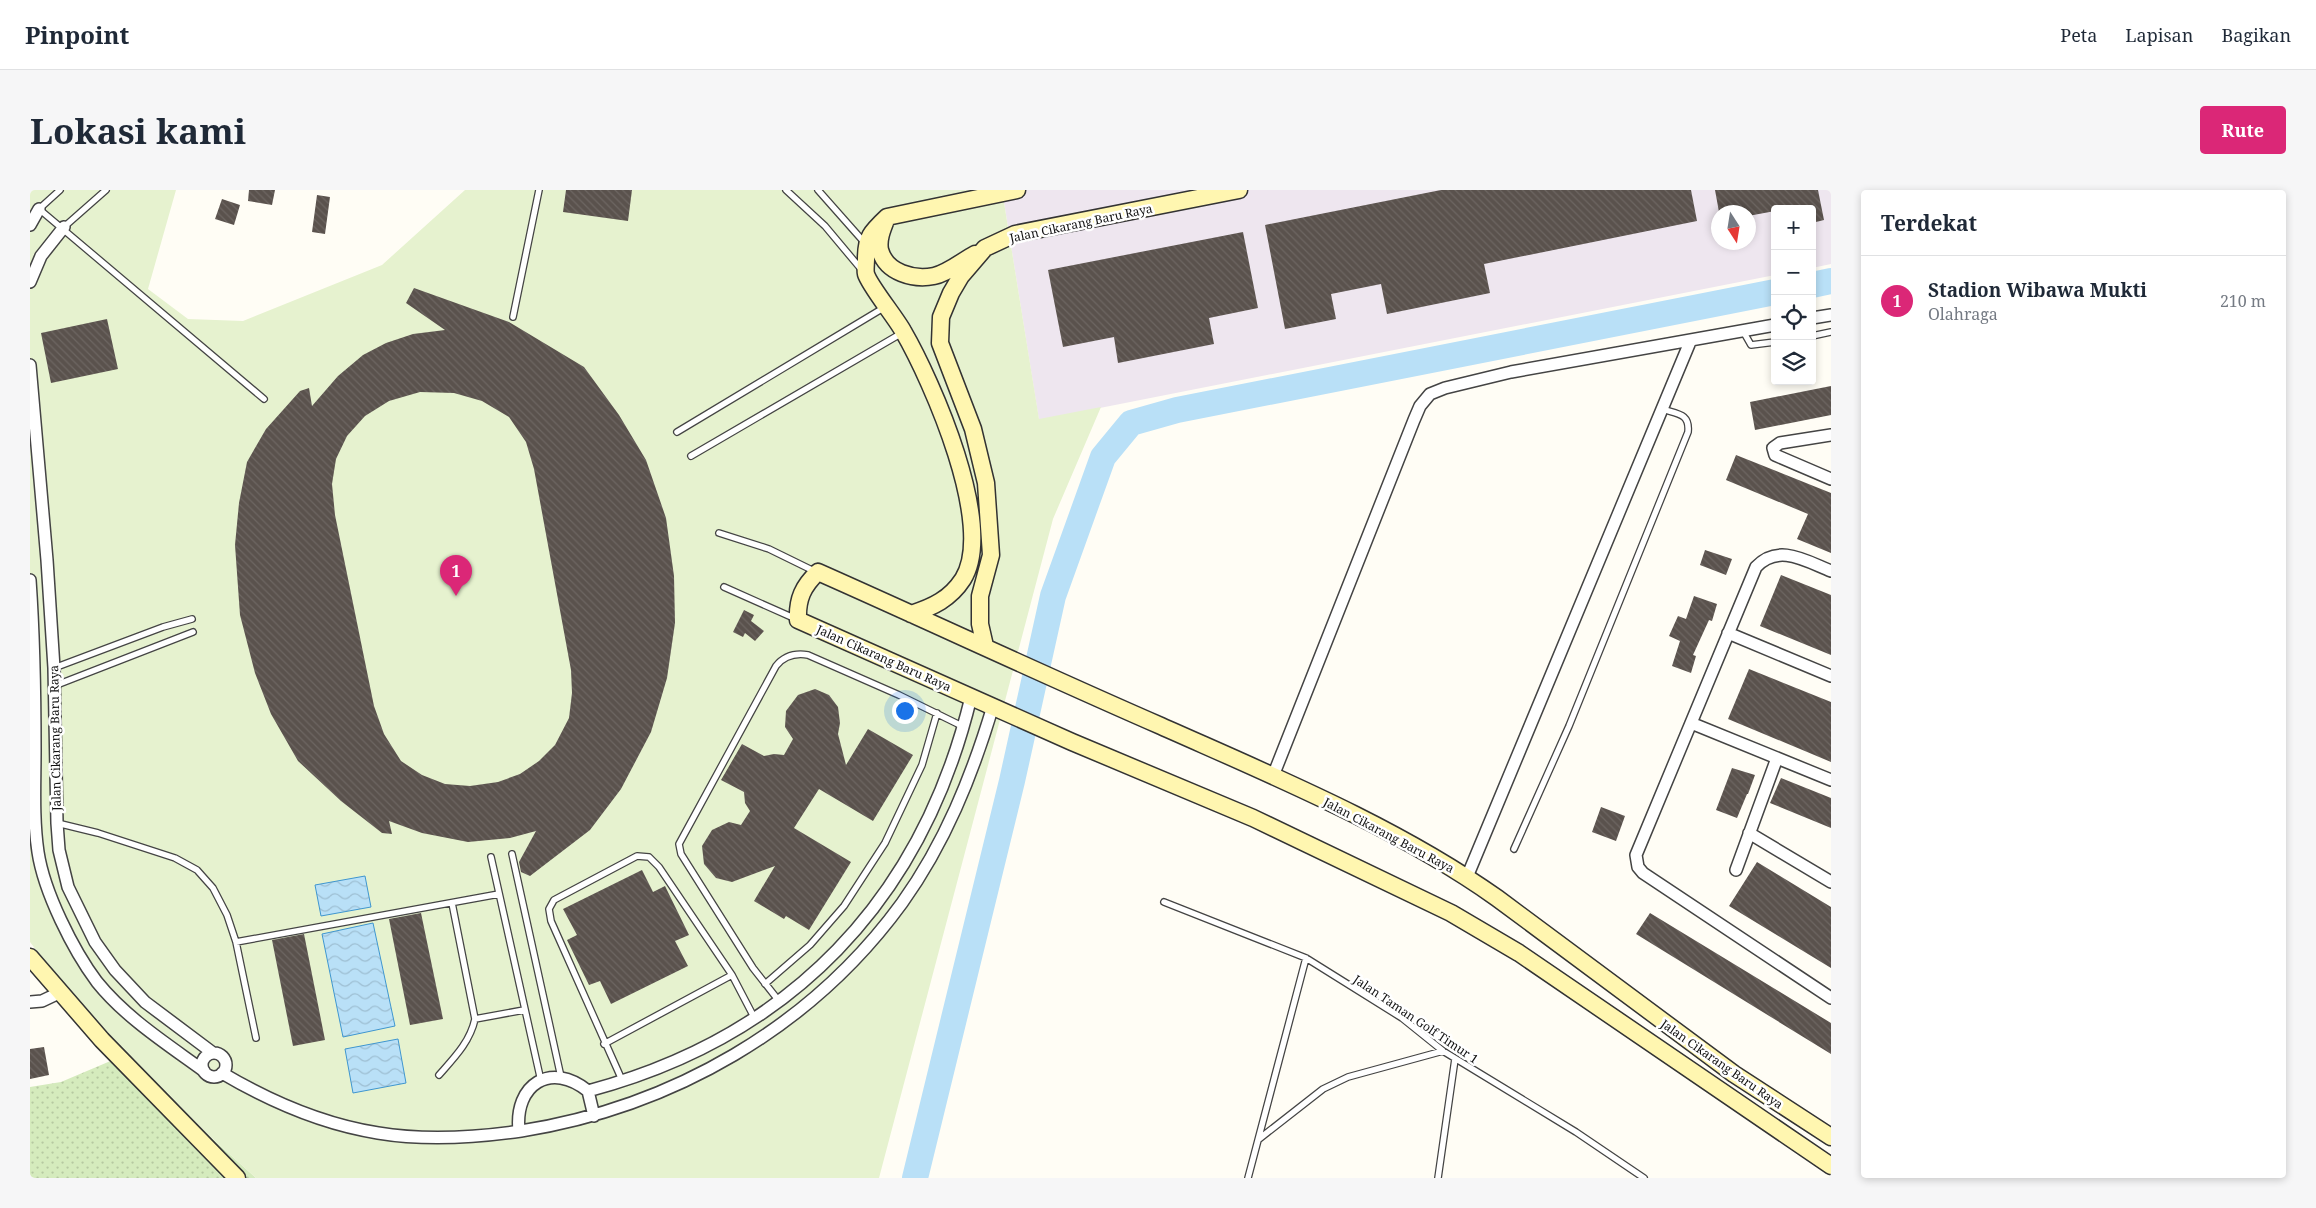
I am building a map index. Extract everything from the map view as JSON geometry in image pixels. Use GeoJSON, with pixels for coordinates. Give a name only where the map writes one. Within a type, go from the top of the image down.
{"type":"FeatureCollection","features":[{"type":"Feature","properties":{"kind":"main road"},"geometry":{"type":"LineString","coordinates":[[911,614],[931,607],[948,598],[964,578],[973,544],[967,487],[950,433],[904,332],[866,275],[866,244],[872,231],[887,217],[1017,190]]}},
{"type":"Feature","properties":{"kind":"main road","name":"Jalan Cikarang Baru Raya"},"geometry":{"type":"LineString","coordinates":[[985,646],[980,624],[980,596],[991,555],[986,483],[973,429],[940,343],[941,318],[951,293],[961,276],[985,248],[1015,234],[1239,190]]}},
{"type":"Feature","properties":{"kind":"main road"},"geometry":{"type":"LineString","coordinates":[[887,217],[880,236],[880,251],[891,266],[906,276],[914,278],[936,276],[985,248]]}},
{"type":"Feature","properties":{"kind":"main road"},"geometry":{"type":"LineString","coordinates":[[798,620],[798,606],[801,593],[818,572]]}},
{"type":"Feature","properties":{"kind":"main road","name":"Jalan Cikarang Baru Raya"},"geometry":{"type":"LineString","coordinates":[[818,572],[1273,776],[1419,848],[1467,877],[1726,1068],[1831,1137]]}},
{"type":"Feature","properties":{"kind":"main road","name":"Jalan Cikarang Baru Raya"},"geometry":{"type":"LineString","coordinates":[[798,620],[1072,742],[1253,818],[1451,913],[1519,953],[1831,1166]]}},
{"type":"Feature","properties":{"kind":"main road"},"geometry":{"type":"LineString","coordinates":[[30,957],[102,1040],[237,1178]]}},
{"type":"Feature","properties":{"kind":"street"},"geometry":{"type":"LineString","coordinates":[[30,225],[39,208]]}},
{"type":"Feature","properties":{"kind":"street"},"geometry":{"type":"LineString","coordinates":[[30,282],[41,256],[64,227]]}},
{"type":"Feature","properties":{"kind":"street"},"geometry":{"type":"LineString","coordinates":[[1816,317],[1831,315]]}},
{"type":"Feature","properties":{"kind":"street"},"geometry":{"type":"LineString","coordinates":[[1273,776],[1414,420],[1420,406],[1430,394],[1445,388],[1511,372],[1690,342],[1771,326]]}},
{"type":"Feature","properties":{"kind":"street"},"geometry":{"type":"LineString","coordinates":[[1467,877],[1690,342]]}},
{"type":"Feature","properties":{"kind":"street","name":"Jalan Cikarang Baru Raya"},"geometry":{"type":"LineString","coordinates":[[30,365],[54,668],[57,823],[59,850],[68,887],[96,942],[115,970],[145,1002],[213,1053]]}},
{"type":"Feature","properties":{"kind":"street"},"geometry":{"type":"LineString","coordinates":[[1831,435],[1780,443],[1773,448],[1775,455],[1831,479]]}},
{"type":"Feature","properties":{"kind":"street"},"geometry":{"type":"LineString","coordinates":[[1831,571],[1791,555],[1774,555],[1762,560],[1756,567],[1636,855],[1638,867],[1643,873],[1831,998]]}},
{"type":"Feature","properties":{"kind":"street","name":"Jalan Cikarang Baru Raya"},"geometry":{"type":"LineString","coordinates":[[30,580],[35,686],[33,821],[38,853],[49,893],[78,952],[98,982],[133,1018],[204,1072]]}},
{"type":"Feature","properties":{"kind":"street"},"geometry":{"type":"LineString","coordinates":[[1728,633],[1831,676]]}},
{"type":"Feature","properties":{"kind":"street"},"geometry":{"type":"LineString","coordinates":[[34,667],[54,668]]}},
{"type":"Feature","properties":{"kind":"street"},"geometry":{"type":"LineString","coordinates":[[35,686],[54,686]]}},
{"type":"Feature","properties":{"kind":"street"},"geometry":{"type":"LineString","coordinates":[[588,1091],[623,1082],[691,1055],[755,1018],[780,1001],[816,970],[850,936],[891,883],[907,859],[930,817],[949,773],[964,727],[971,696]]}},
{"type":"Feature","properties":{"kind":"street"},"geometry":{"type":"LineString","coordinates":[[222,1073],[297,1112],[360,1130],[407,1137],[435,1138],[492,1135],[594,1116],[645,1099],[696,1077],[735,1055],[788,1020],[836,978],[868,945],[902,903],[932,857],[957,809],[974,767],[993,706]]}},
{"type":"Feature","properties":{"kind":"street"},"geometry":{"type":"LineString","coordinates":[[1691,723],[1831,780]]}},
{"type":"Feature","properties":{"kind":"street"},"geometry":{"type":"LineString","coordinates":[[1736,870],[1777,758]]}},
{"type":"Feature","properties":{"kind":"street"},"geometry":{"type":"LineString","coordinates":[[1749,833],[1831,882]]}},
{"type":"Feature","properties":{"kind":"street"},"geometry":{"type":"LineString","coordinates":[[30,1002],[42,1001],[61,992]]}},
{"type":"Feature","properties":{"kind":"street"},"geometry":{"type":"LineString","coordinates":[[213,1053],[224,1058],[225,1066],[222,1073],[214,1076],[204,1072],[203,1060],[213,1053]]}},
{"type":"Feature","properties":{"kind":"street"},"geometry":{"type":"LineString","coordinates":[[520,1131],[518,1117],[520,1102],[528,1089],[541,1081],[561,1077],[572,1080],[588,1091],[594,1116]]}},
{"type":"Feature","properties":{"kind":"lane"},"geometry":{"type":"LineString","coordinates":[[60,190],[39,208],[64,227],[264,399]]}},
{"type":"Feature","properties":{"kind":"lane"},"geometry":{"type":"LineString","coordinates":[[64,227],[106,190]]}},
{"type":"Feature","properties":{"kind":"lane"},"geometry":{"type":"LineString","coordinates":[[513,316],[539,190]]}},
{"type":"Feature","properties":{"kind":"lane"},"geometry":{"type":"LineString","coordinates":[[786,190],[825,226],[866,275]]}},
{"type":"Feature","properties":{"kind":"lane"},"geometry":{"type":"LineString","coordinates":[[818,190],[866,244]]}},
{"type":"Feature","properties":{"kind":"lane"},"geometry":{"type":"LineString","coordinates":[[677,432],[887,306]]}},
{"type":"Feature","properties":{"kind":"lane"},"geometry":{"type":"LineString","coordinates":[[691,456],[904,332]]}},
{"type":"Feature","properties":{"kind":"lane"},"geometry":{"type":"LineString","coordinates":[[1743,332],[1751,345],[1771,342]]}},
{"type":"Feature","properties":{"kind":"lane"},"geometry":{"type":"LineString","coordinates":[[1816,335],[1831,332]]}},
{"type":"Feature","properties":{"kind":"lane"},"geometry":{"type":"LineString","coordinates":[[1514,849],[1569,726],[1688,432],[1689,424],[1684,417],[1662,410]]}},
{"type":"Feature","properties":{"kind":"lane","name":"Jalan Cikarang Baru Raya"},"geometry":{"type":"LineString","coordinates":[[718,534],[769,549],[818,572]]}},
{"type":"Feature","properties":{"kind":"lane","name":"Jalan Cikarang Baru Raya"},"geometry":{"type":"LineString","coordinates":[[724,587],[798,620]]}},
{"type":"Feature","properties":{"kind":"lane"},"geometry":{"type":"LineString","coordinates":[[54,668],[163,627],[192,619]]}},
{"type":"Feature","properties":{"kind":"lane"},"geometry":{"type":"LineString","coordinates":[[54,686],[193,632]]}},
{"type":"Feature","properties":{"kind":"lane"},"geometry":{"type":"LineString","coordinates":[[780,1001],[753,968],[687,863],[679,844],[776,666],[782,659],[793,655],[808,655],[964,727]]}},
{"type":"Feature","properties":{"kind":"lane"},"geometry":{"type":"LineString","coordinates":[[765,984],[810,945],[844,906],[885,843],[922,765],[937,713]]}},
{"type":"Feature","properties":{"kind":"lane"},"geometry":{"type":"LineString","coordinates":[[57,823],[98,833],[175,858],[197,870],[213,888],[227,915],[236,942],[256,1038]]}},
{"type":"Feature","properties":{"kind":"lane"},"geometry":{"type":"LineString","coordinates":[[512,854],[561,1077]]}},
{"type":"Feature","properties":{"kind":"lane"},"geometry":{"type":"LineString","coordinates":[[623,1082],[604,1044],[551,921],[549,909],[554,900],[637,856],[649,857],[659,867],[732,975],[755,1018]]}},
{"type":"Feature","properties":{"kind":"lane"},"geometry":{"type":"LineString","coordinates":[[490,858],[541,1081]]}},
{"type":"Feature","properties":{"kind":"lane"},"geometry":{"type":"LineString","coordinates":[[236,942],[499,894]]}},
{"type":"Feature","properties":{"kind":"lane","name":"Jalan Taman Golf Timur 1"},"geometry":{"type":"LineString","coordinates":[[1164,902],[1306,958],[1402,1018],[1455,1059],[1576,1132],[1644,1178]]}},
{"type":"Feature","properties":{"kind":"lane"},"geometry":{"type":"LineString","coordinates":[[439,1075],[462,1048],[473,1030],[475,1019],[452,903]]}},
{"type":"Feature","properties":{"kind":"lane"},"geometry":{"type":"LineString","coordinates":[[1248,1178],[1306,958]]}},
{"type":"Feature","properties":{"kind":"lane"},"geometry":{"type":"LineString","coordinates":[[604,1044],[732,975]]}},
{"type":"Feature","properties":{"kind":"lane"},"geometry":{"type":"LineString","coordinates":[[475,1019],[524,1010]]}},
{"type":"Feature","properties":{"kind":"lane"},"geometry":{"type":"LineString","coordinates":[[1259,1139],[1323,1089],[1331,1085],[1356,1074],[1443,1051]]}},
{"type":"Feature","properties":{"kind":"lane"},"geometry":{"type":"LineString","coordinates":[[1438,1178],[1455,1059]]}},
{"type":"Feature","properties":{"kind":"shaded area"},"geometry":{"type":"Polygon","coordinates":[[[1002,190],[1831,190],[1831,264],[1816,267],[1816,205],[1771,205],[1771,276],[1039,420],[1002,190]]]}},
{"type":"Feature","properties":{"kind":"green space"},"geometry":{"type":"Polygon","coordinates":[[[30,190],[176,190],[148,289],[188,319],[243,321],[382,265],[465,190],[1002,190],[1039,419],[1101,407],[1053,519],[879,1178],[256,1178],[205,1132],[89,1019],[30,942],[30,190]]]}},
{"type":"Feature","properties":{"kind":"green space"},"geometry":{"type":"Polygon","coordinates":[[[127,1054],[205,1132],[256,1178],[30,1178],[30,1087],[61,1082],[127,1054]]]}},
{"type":"Feature","properties":{"kind":"water"},"geometry":{"type":"Polygon","coordinates":[[[365,876],[371,907],[321,916],[315,885],[365,876]]]}},
{"type":"Feature","properties":{"kind":"water"},"geometry":{"type":"Polygon","coordinates":[[[373,923],[395,1026],[343,1037],[322,934],[373,923]]]}},
{"type":"Feature","properties":{"kind":"water"},"geometry":{"type":"Polygon","coordinates":[[[398,1039],[406,1083],[353,1093],[345,1049],[398,1039]]]}},
{"type":"Feature","properties":{"kind":"building"},"geometry":{"type":"Polygon","coordinates":[[[249,190],[275,190],[272,205],[248,201],[249,190]]]}},
{"type":"Feature","properties":{"kind":"building"},"geometry":{"type":"Polygon","coordinates":[[[566,190],[632,190],[628,221],[563,212],[566,190]]]}},
{"type":"Feature","properties":{"kind":"building"},"geometry":{"type":"Polygon","coordinates":[[[1441,190],[1691,190],[1697,221],[1484,264],[1490,293],[1387,314],[1381,284],[1331,294],[1336,319],[1285,329],[1265,225],[1441,190]]]}},
{"type":"Feature","properties":{"kind":"building"},"geometry":{"type":"Polygon","coordinates":[[[1715,190],[1818,190],[1824,220],[1816,222],[1816,205],[1771,205],[1771,212],[1756,215],[1756,205],[1718,205],[1715,190]]]}},
{"type":"Feature","properties":{"kind":"building"},"geometry":{"type":"Polygon","coordinates":[[[317,195],[330,197],[325,234],[312,232],[317,195]]]}},
{"type":"Feature","properties":{"kind":"building"},"geometry":{"type":"Polygon","coordinates":[[[222,199],[240,205],[234,225],[215,219],[222,199]]]}},
{"type":"Feature","properties":{"kind":"building"},"geometry":{"type":"Polygon","coordinates":[[[1243,232],[1258,308],[1209,318],[1214,344],[1118,363],[1114,337],[1063,347],[1048,270],[1243,232]]]}},
{"type":"Feature","properties":{"kind":"building"},"geometry":{"type":"Polygon","coordinates":[[[414,288],[509,322],[584,367],[619,415],[646,460],[666,518],[674,576],[675,623],[667,678],[651,732],[621,789],[590,830],[530,876],[521,872],[519,862],[536,831],[510,838],[468,842],[422,833],[389,821],[392,834],[382,833],[341,801],[298,761],[271,714],[255,673],[240,615],[235,545],[239,503],[247,462],[266,429],[300,391],[309,388],[312,406],[338,376],[363,355],[386,343],[413,334],[445,330],[406,303],[414,288]],[[420,392],[389,401],[365,416],[347,436],[336,459],[332,484],[335,515],[374,706],[384,734],[401,761],[422,775],[445,784],[470,786],[498,782],[520,774],[539,761],[555,745],[569,718],[572,693],[571,670],[534,469],[526,442],[509,417],[482,401],[454,393],[420,392]]]}},
{"type":"Feature","properties":{"kind":"building"},"geometry":{"type":"Polygon","coordinates":[[[107,319],[118,369],[51,383],[41,333],[107,319]]]}},
{"type":"Feature","properties":{"kind":"building"},"geometry":{"type":"Polygon","coordinates":[[[1831,386],[1831,415],[1755,430],[1750,402],[1831,386]]]}},
{"type":"Feature","properties":{"kind":"building"},"geometry":{"type":"Polygon","coordinates":[[[1736,455],[1831,493],[1831,553],[1797,539],[1808,514],[1726,480],[1736,455]]]}},
{"type":"Feature","properties":{"kind":"building"},"geometry":{"type":"Polygon","coordinates":[[[1705,550],[1732,559],[1726,575],[1700,565],[1705,550]]]}},
{"type":"Feature","properties":{"kind":"building"},"geometry":{"type":"Polygon","coordinates":[[[1781,575],[1831,595],[1831,655],[1760,626],[1781,575]]]}},
{"type":"Feature","properties":{"kind":"building"},"geometry":{"type":"Polygon","coordinates":[[[1694,596],[1717,604],[1712,621],[1709,620],[1693,655],[1696,656],[1691,673],[1672,666],[1680,641],[1669,636],[1678,616],[1686,619],[1694,596]]]}},
{"type":"Feature","properties":{"kind":"building"},"geometry":{"type":"Polygon","coordinates":[[[744,610],[754,615],[751,621],[764,631],[755,641],[745,633],[743,637],[733,632],[744,610]]]}},
{"type":"Feature","properties":{"kind":"building"},"geometry":{"type":"Polygon","coordinates":[[[1749,669],[1831,702],[1831,762],[1728,719],[1749,669]]]}},
{"type":"Feature","properties":{"kind":"building"},"geometry":{"type":"Polygon","coordinates":[[[815,689],[829,695],[838,707],[840,723],[838,734],[846,765],[868,729],[913,755],[873,821],[819,789],[794,828],[851,862],[809,930],[786,916],[784,919],[754,901],[775,866],[732,882],[716,878],[704,864],[702,846],[712,830],[729,822],[741,825],[750,811],[745,803],[744,792],[721,780],[742,744],[764,756],[784,755],[793,739],[785,727],[786,711],[798,695],[815,689]]]}},
{"type":"Feature","properties":{"kind":"building"},"geometry":{"type":"Polygon","coordinates":[[[1732,768],[1755,775],[1737,818],[1716,810],[1732,768]]]}},
{"type":"Feature","properties":{"kind":"building"},"geometry":{"type":"Polygon","coordinates":[[[1781,778],[1831,798],[1831,828],[1770,803],[1781,778]]]}},
{"type":"Feature","properties":{"kind":"building"},"geometry":{"type":"Polygon","coordinates":[[[1601,807],[1625,816],[1616,841],[1592,832],[1601,807]]]}},
{"type":"Feature","properties":{"kind":"building"},"geometry":{"type":"Polygon","coordinates":[[[1757,862],[1831,907],[1831,968],[1729,906],[1757,862]]]}},
{"type":"Feature","properties":{"kind":"building"},"geometry":{"type":"Polygon","coordinates":[[[642,870],[653,892],[665,886],[689,935],[675,941],[688,966],[611,1004],[600,981],[589,985],[567,940],[577,935],[563,909],[642,870]]]}},
{"type":"Feature","properties":{"kind":"building"},"geometry":{"type":"Polygon","coordinates":[[[421,913],[443,1019],[410,1025],[389,919],[421,913]]]}},
{"type":"Feature","properties":{"kind":"building"},"geometry":{"type":"Polygon","coordinates":[[[1650,913],[1831,1023],[1831,1054],[1636,934],[1650,913]]]}},
{"type":"Feature","properties":{"kind":"building"},"geometry":{"type":"Polygon","coordinates":[[[304,934],[325,1040],[293,1046],[272,940],[304,934]]]}},
{"type":"Feature","properties":{"kind":"building"},"geometry":{"type":"Polygon","coordinates":[[[44,1047],[49,1075],[30,1079],[30,1049],[44,1047]]]}},
{"type":"Feature","properties":{"kind":"waterway"},"geometry":{"type":"LineString","coordinates":[[1816,284],[1831,281]]}},
{"type":"Feature","properties":{"kind":"waterway"},"geometry":{"type":"LineString","coordinates":[[915,1178],[1012,781],[1053,596],[1103,457],[1131,423],[1177,410],[1771,293]]}},
{"type":"Feature","properties":{"kind":"place","name":"Stadion Wibawa Mukti"},"geometry":{"type":"Point","coordinates":[456,596]}}]}
